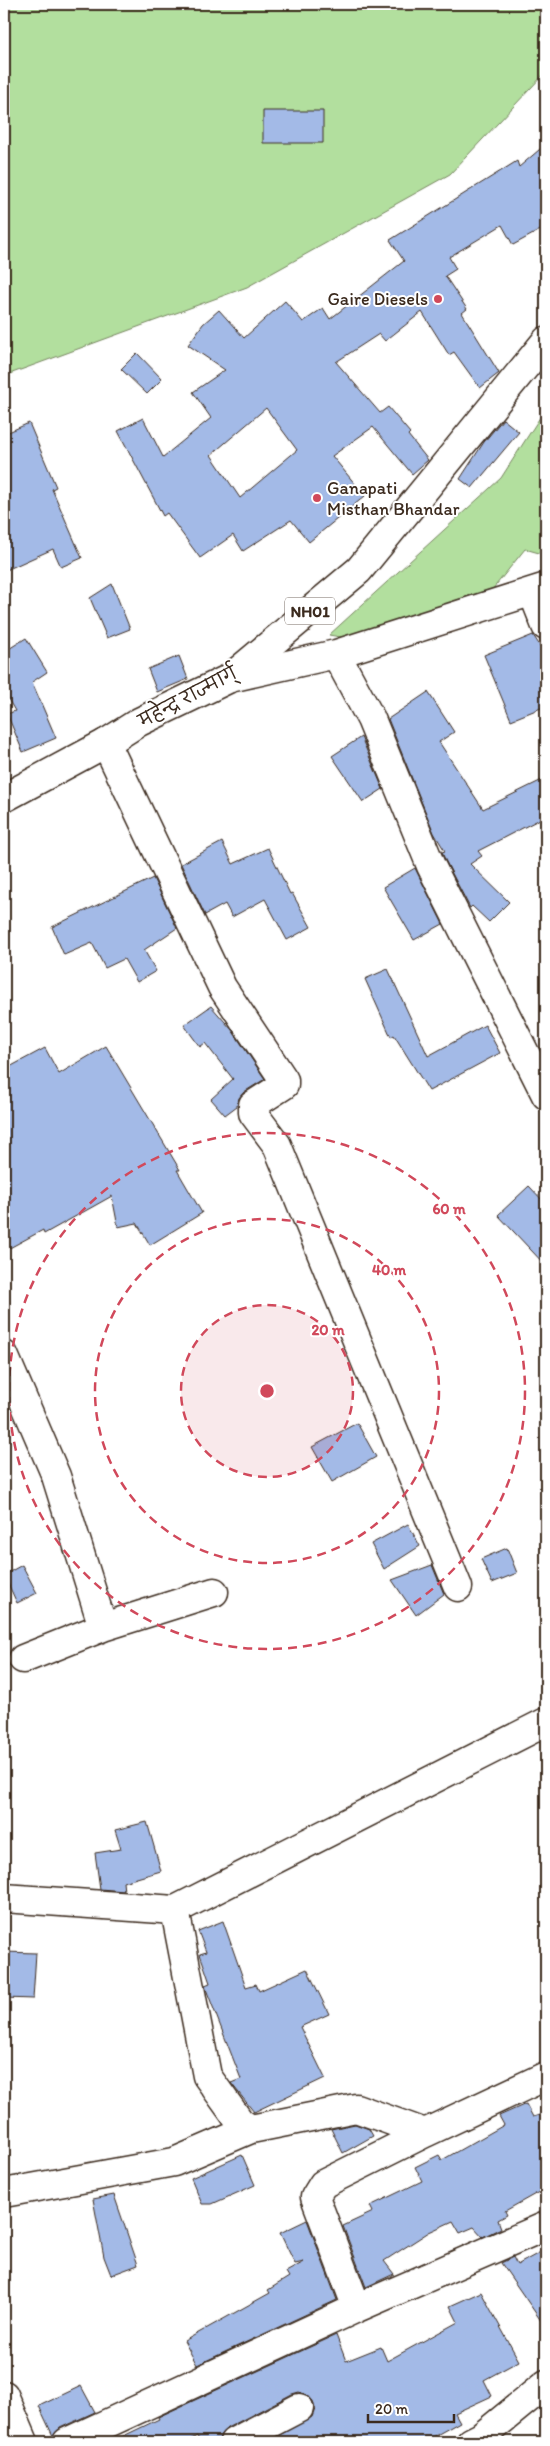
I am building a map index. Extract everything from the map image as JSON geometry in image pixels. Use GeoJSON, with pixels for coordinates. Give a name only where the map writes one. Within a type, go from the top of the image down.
{"type":"FeatureCollection","features":[{"type":"Feature","properties":{"kind":"main road","name":"महेन्द्र राज्मार्ग्"},"geometry":{"type":"LineString","coordinates":[[4,798],[106,743],[139,722],[230,678],[359,570],[546,341]]}},
{"type":"Feature","properties":{"kind":"main road"},"geometry":{"type":"LineString","coordinates":[[230,678],[336,654],[540,590],[546,626]]}},
{"type":"Feature","properties":{"kind":"main road"},"geometry":{"type":"LineString","coordinates":[[336,654],[372,719],[431,866],[546,1095]]}},
{"type":"Feature","properties":{"kind":"main road"},"geometry":{"type":"LineString","coordinates":[[106,743],[222,987],[284,1080],[284,1085],[253,1105],[253,1112],[277,1146],[458,1587]]}},
{"type":"Feature","properties":{"kind":"main road"},"geometry":{"type":"LineString","coordinates":[[4,1355],[56,1476],[103,1627]]}},
{"type":"Feature","properties":{"kind":"main road"},"geometry":{"type":"LineString","coordinates":[[23,1659],[103,1627],[214,1592]]}},
{"type":"Feature","properties":{"kind":"main road"},"geometry":{"type":"LineString","coordinates":[[4,1898],[175,1910],[546,1722]]}},
{"type":"Feature","properties":{"kind":"main road"},"geometry":{"type":"LineString","coordinates":[[175,1910],[207,2076],[240,2122],[251,2129]]}},
{"type":"Feature","properties":{"kind":"main road"},"geometry":{"type":"LineString","coordinates":[[357,2308],[315,2197],[323,2184],[546,2076]]}},
{"type":"Feature","properties":{"kind":"main road"},"geometry":{"type":"LineString","coordinates":[[4,2193],[174,2162],[251,2129],[356,2108],[425,2133]]}},
{"type":"Feature","properties":{"kind":"main road"},"geometry":{"type":"LineString","coordinates":[[67,2442],[357,2308],[546,2226]]}},
{"type":"Feature","properties":{"kind":"main road"},"geometry":{"type":"LineString","coordinates":[[471,2442],[481,2437],[546,2384]]}},
{"type":"Feature","properties":{"kind":"main road"},"geometry":{"type":"LineString","coordinates":[[4,2395],[24,2442]]}},
{"type":"Feature","properties":{"kind":"main road"},"geometry":{"type":"LineString","coordinates":[[234,2442],[299,2408]]}},
{"type":"Feature","properties":{"kind":"green space"},"geometry":{"type":"Polygon","coordinates":[[[4,4],[546,4],[546,72],[450,174],[247,287],[4,376],[4,4]]]}},
{"type":"Feature","properties":{"kind":"green space"},"geometry":{"type":"Polygon","coordinates":[[[546,408],[546,555],[525,549],[492,590],[357,640],[329,635],[501,478],[546,408]]]}},
{"type":"Feature","properties":{"kind":"building"},"geometry":{"type":"Polygon","coordinates":[[[263,111],[323,111],[323,143],[263,143],[263,111]]]}},
{"type":"Feature","properties":{"kind":"building"},"geometry":{"type":"Polygon","coordinates":[[[546,144],[546,227],[513,245],[502,225],[449,257],[456,269],[445,276],[467,309],[462,313],[499,373],[480,388],[454,352],[449,355],[422,312],[385,341],[379,334],[336,362],[380,413],[388,407],[410,433],[408,435],[428,460],[412,474],[373,427],[332,456],[365,496],[309,542],[291,520],[243,551],[233,535],[200,558],[167,513],[163,516],[118,431],[143,418],[163,457],[211,418],[193,392],[225,370],[188,345],[203,324],[219,310],[244,338],[285,301],[303,322],[323,308],[330,319],[404,261],[390,240],[517,161],[519,167],[546,144]],[[266,408],[211,455],[240,498],[297,450],[266,408]]]}},
{"type":"Feature","properties":{"kind":"building"},"geometry":{"type":"Polygon","coordinates":[[[137,353],[162,379],[147,394],[121,369],[137,353]]]}},
{"type":"Feature","properties":{"kind":"building"},"geometry":{"type":"Polygon","coordinates":[[[503,419],[519,432],[472,488],[460,479],[484,442],[503,419]]]}},
{"type":"Feature","properties":{"kind":"building"},"geometry":{"type":"Polygon","coordinates":[[[29,423],[56,487],[52,489],[82,558],[61,567],[53,549],[4,571],[4,434],[29,423]]]}},
{"type":"Feature","properties":{"kind":"building"},"geometry":{"type":"Polygon","coordinates":[[[112,584],[130,629],[107,638],[90,598],[112,584]]]}},
{"type":"Feature","properties":{"kind":"building"},"geometry":{"type":"Polygon","coordinates":[[[533,635],[546,655],[546,706],[511,720],[484,655],[533,635]]]}},
{"type":"Feature","properties":{"kind":"building"},"geometry":{"type":"Polygon","coordinates":[[[26,638],[47,672],[32,682],[56,738],[23,752],[7,714],[15,711],[4,692],[4,652],[26,638]]]}},
{"type":"Feature","properties":{"kind":"building"},"geometry":{"type":"Polygon","coordinates":[[[179,656],[188,679],[157,692],[148,669],[179,656]]]}},
{"type":"Feature","properties":{"kind":"building"},"geometry":{"type":"Polygon","coordinates":[[[428,692],[454,732],[439,742],[483,809],[546,778],[546,816],[478,851],[482,856],[470,864],[509,902],[489,922],[472,906],[470,908],[445,860],[442,852],[445,851],[434,833],[388,719],[428,692]]]}},
{"type":"Feature","properties":{"kind":"building"},"geometry":{"type":"Polygon","coordinates":[[[361,737],[383,789],[363,802],[332,756],[361,737]]]}},
{"type":"Feature","properties":{"kind":"building"},"geometry":{"type":"Polygon","coordinates":[[[222,842],[233,864],[268,848],[290,894],[292,893],[311,927],[287,940],[265,899],[232,917],[225,904],[205,915],[181,864],[222,842]]]}},
{"type":"Feature","properties":{"kind":"building"},"geometry":{"type":"Polygon","coordinates":[[[415,868],[443,924],[414,940],[383,887],[415,868]]]}},
{"type":"Feature","properties":{"kind":"building"},"geometry":{"type":"Polygon","coordinates":[[[153,878],[177,928],[144,950],[156,971],[137,982],[124,959],[105,968],[92,943],[64,955],[52,927],[153,878]]]}},
{"type":"Feature","properties":{"kind":"building"},"geometry":{"type":"Polygon","coordinates":[[[388,969],[428,1056],[485,1025],[500,1053],[429,1091],[394,1035],[391,1037],[365,979],[388,969]]]}},
{"type":"Feature","properties":{"kind":"building"},"geometry":{"type":"Polygon","coordinates":[[[211,1006],[232,1030],[265,1079],[244,1092],[239,1098],[237,1106],[225,1115],[211,1099],[233,1079],[205,1043],[200,1047],[184,1025],[211,1006]]]}},
{"type":"Feature","properties":{"kind":"building"},"geometry":{"type":"Polygon","coordinates":[[[106,1046],[180,1170],[177,1170],[202,1213],[150,1245],[137,1223],[118,1227],[112,1196],[44,1234],[43,1230],[4,1251],[4,1070],[45,1048],[59,1074],[106,1046]]]}},
{"type":"Feature","properties":{"kind":"building"},"geometry":{"type":"Polygon","coordinates":[[[529,1186],[546,1204],[546,1266],[498,1215],[529,1186]]]}},
{"type":"Feature","properties":{"kind":"building"},"geometry":{"type":"Polygon","coordinates":[[[357,1423],[376,1457],[332,1482],[312,1447],[357,1423]]]}},
{"type":"Feature","properties":{"kind":"building"},"geometry":{"type":"Polygon","coordinates":[[[408,1524],[420,1546],[384,1569],[371,1544],[408,1524]]]}},
{"type":"Feature","properties":{"kind":"building"},"geometry":{"type":"Polygon","coordinates":[[[507,1548],[517,1573],[492,1583],[481,1559],[507,1548]]]}},
{"type":"Feature","properties":{"kind":"building"},"geometry":{"type":"Polygon","coordinates":[[[22,1565],[37,1593],[17,1603],[4,1575],[22,1565]]]}},
{"type":"Feature","properties":{"kind":"building"},"geometry":{"type":"Polygon","coordinates":[[[432,1565],[444,1594],[416,1615],[392,1580],[432,1565]]]}},
{"type":"Feature","properties":{"kind":"building"},"geometry":{"type":"Polygon","coordinates":[[[147,1822],[161,1871],[123,1882],[124,1891],[100,1889],[95,1853],[121,1849],[115,1830],[147,1822]]]}},
{"type":"Feature","properties":{"kind":"building"},"geometry":{"type":"Polygon","coordinates":[[[223,1921],[246,1987],[256,1984],[259,1991],[307,1969],[329,2014],[300,2027],[325,2078],[254,2112],[231,2083],[241,2079],[205,1985],[210,1983],[200,1954],[206,1952],[198,1931],[223,1921]]]}},
{"type":"Feature","properties":{"kind":"building"},"geometry":{"type":"Polygon","coordinates":[[[4,1952],[36,1953],[33,1999],[4,1998],[4,1952]]]}},
{"type":"Feature","properties":{"kind":"building"},"geometry":{"type":"Polygon","coordinates":[[[526,2104],[533,2117],[546,2113],[546,2188],[505,2211],[507,2215],[498,2220],[501,2228],[483,2237],[474,2227],[460,2233],[453,2221],[429,2232],[384,2261],[394,2274],[366,2287],[343,2226],[373,2212],[370,2206],[422,2181],[415,2167],[439,2155],[442,2160],[504,2125],[499,2116],[526,2104]]]}},
{"type":"Feature","properties":{"kind":"building"},"geometry":{"type":"Polygon","coordinates":[[[355,2124],[369,2129],[373,2136],[343,2153],[331,2129],[355,2124]]]}},
{"type":"Feature","properties":{"kind":"building"},"geometry":{"type":"Polygon","coordinates":[[[242,2155],[255,2185],[212,2204],[202,2204],[191,2178],[242,2155]]]}},
{"type":"Feature","properties":{"kind":"building"},"geometry":{"type":"Polygon","coordinates":[[[114,2195],[138,2265],[111,2275],[104,2257],[93,2199],[114,2195]]]}},
{"type":"Feature","properties":{"kind":"building"},"geometry":{"type":"Polygon","coordinates":[[[307,2220],[337,2300],[197,2365],[184,2341],[270,2293],[268,2290],[289,2277],[286,2272],[304,2262],[295,2264],[280,2233],[307,2220]]]}},
{"type":"Feature","properties":{"kind":"building"},"geometry":{"type":"Polygon","coordinates":[[[546,2249],[546,2328],[501,2263],[513,2257],[517,2265],[546,2249]]]}},
{"type":"Feature","properties":{"kind":"building"},"geometry":{"type":"Polygon","coordinates":[[[481,2292],[519,2361],[484,2380],[492,2396],[455,2413],[460,2422],[424,2442],[267,2442],[312,2417],[315,2409],[313,2401],[307,2395],[299,2392],[227,2428],[221,2434],[219,2442],[200,2442],[197,2436],[186,2442],[111,2442],[159,2419],[158,2417],[336,2335],[346,2361],[381,2347],[387,2361],[458,2322],[450,2306],[481,2292]]]}},
{"type":"Feature","properties":{"kind":"building"},"geometry":{"type":"Polygon","coordinates":[[[81,2386],[95,2412],[60,2428],[53,2436],[39,2406],[81,2386]]]}},
{"type":"Feature","properties":{"kind":"place","name":"Gaire Diesels"},"geometry":{"type":"Point","coordinates":[438,299]}},
{"type":"Feature","properties":{"kind":"place","name":"Ganapati Misthan Bhandar"},"geometry":{"type":"Point","coordinates":[317,498]}}]}
